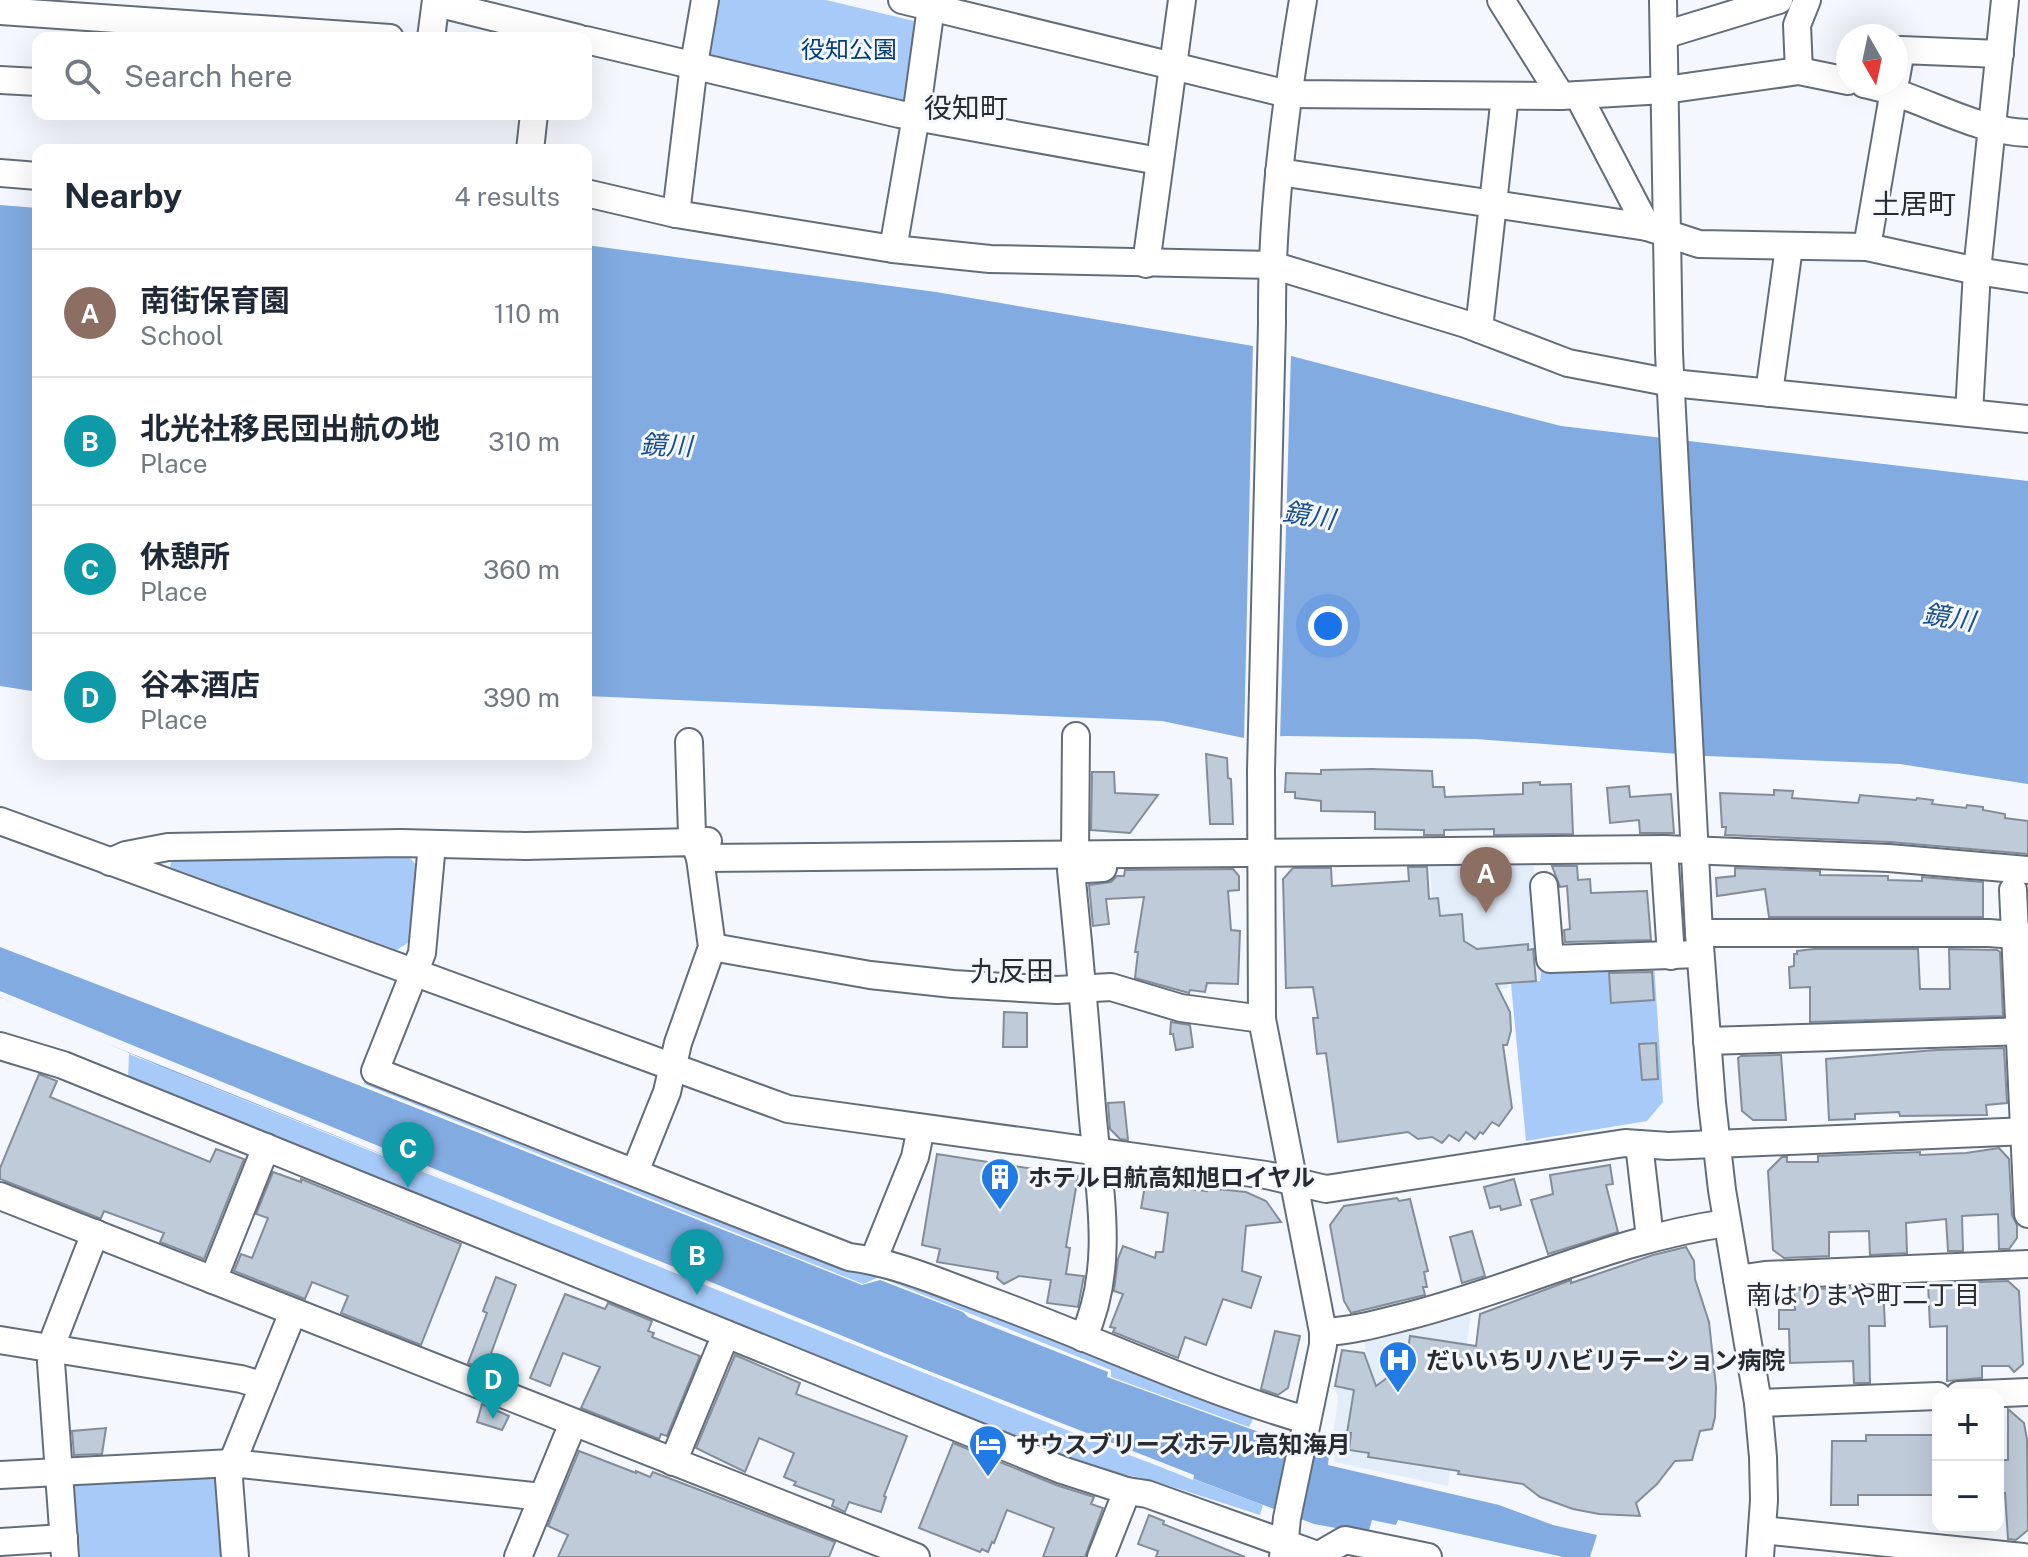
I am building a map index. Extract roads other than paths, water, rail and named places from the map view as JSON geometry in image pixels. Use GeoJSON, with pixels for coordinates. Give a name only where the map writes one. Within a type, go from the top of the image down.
{"type":"FeatureCollection","features":[{"type":"Feature","properties":{"kind":"street"},"geometry":{"type":"LineString","coordinates":[[676,214],[705,0]]}},
{"type":"Feature","properties":{"kind":"street"},"geometry":{"type":"LineString","coordinates":[[902,0],[1288,94],[1570,95],[1665,90],[1799,71],[1836,79]]}},
{"type":"Feature","properties":{"kind":"street"},"geometry":{"type":"LineString","coordinates":[[1146,264],[1182,0]]}},
{"type":"Feature","properties":{"kind":"street"},"geometry":{"type":"LineString","coordinates":[[1285,1539],[1323,1332],[1262,1019],[1261,770],[1272,265],[1288,94],[1303,0]]}},
{"type":"Feature","properties":{"kind":"street"},"geometry":{"type":"LineString","coordinates":[[1501,0],[1570,95],[1658,230]]}},
{"type":"Feature","properties":{"kind":"street"},"geometry":{"type":"LineString","coordinates":[[1663,0],[1665,90],[1658,230],[1672,395],[1700,943],[1707,1041],[1727,1223],[1758,1403],[1763,1457],[1760,1557]]}},
{"type":"Feature","properties":{"kind":"street"},"geometry":{"type":"LineString","coordinates":[[1664,35],[1778,0],[1797,25]]}},
{"type":"Feature","properties":{"kind":"street"},"geometry":{"type":"LineString","coordinates":[[1799,71],[1797,25],[1807,0]]}},
{"type":"Feature","properties":{"kind":"street"},"geometry":{"type":"LineString","coordinates":[[1969,413],[1977,271],[2005,0]]}},
{"type":"Feature","properties":{"kind":"street"},"geometry":{"type":"LineString","coordinates":[[432,32],[436,1],[539,32]]}},
{"type":"Feature","properties":{"kind":"street"},"geometry":{"type":"LineString","coordinates":[[893,249],[931,7]]}},
{"type":"Feature","properties":{"kind":"street"},"geometry":{"type":"LineString","coordinates":[[0,11],[296,32]]}},
{"type":"Feature","properties":{"kind":"street"},"geometry":{"type":"LineString","coordinates":[[592,41],[916,116],[1159,161]]}},
{"type":"Feature","properties":{"kind":"street"},"geometry":{"type":"LineString","coordinates":[[1908,50],[2000,54]]}},
{"type":"Feature","properties":{"kind":"street"},"geometry":{"type":"LineString","coordinates":[[0,80],[32,82]]}},
{"type":"Feature","properties":{"kind":"street"},"geometry":{"type":"LineString","coordinates":[[1908,90],[1993,128],[2028,133]]}},
{"type":"Feature","properties":{"kind":"street"},"geometry":{"type":"LineString","coordinates":[[1479,329],[1505,96]]}},
{"type":"Feature","properties":{"kind":"street"},"geometry":{"type":"LineString","coordinates":[[1867,247],[1893,96]]}},
{"type":"Feature","properties":{"kind":"street"},"geometry":{"type":"LineString","coordinates":[[531,144],[533,120]]}},
{"type":"Feature","properties":{"kind":"street"},"geometry":{"type":"LineString","coordinates":[[1279,172],[1658,230],[1699,244],[1867,247],[2028,279]]}},
{"type":"Feature","properties":{"kind":"street"},"geometry":{"type":"LineString","coordinates":[[0,173],[32,176]]}},
{"type":"Feature","properties":{"kind":"street"},"geometry":{"type":"LineString","coordinates":[[592,194],[676,214],[893,249],[990,259],[1272,265],[1479,329],[1568,363],[1672,395],[1769,393],[2028,419]]}},
{"type":"Feature","properties":{"kind":"street"},"geometry":{"type":"LineString","coordinates":[[1769,393],[1789,247]]}},
{"type":"Feature","properties":{"kind":"street"},"geometry":{"type":"LineString","coordinates":[[1076,736],[1076,846]]}},
{"type":"Feature","properties":{"kind":"street"},"geometry":{"type":"LineString","coordinates":[[635,1172],[667,1092],[712,947],[697,850],[689,742]]}},
{"type":"Feature","properties":{"kind":"street"},"geometry":{"type":"LineString","coordinates":[[0,821],[788,1109],[1266,1175],[1326,1189],[1625,1143],[1668,1146],[2026,1131]]}},
{"type":"Feature","properties":{"kind":"street"},"geometry":{"type":"LineString","coordinates":[[432,844],[422,953],[375,1071],[849,1257],[873,1261],[1027,1314],[1304,1432]]}},
{"type":"Feature","properties":{"kind":"street"},"geometry":{"type":"LineString","coordinates":[[110,862],[126,855],[168,847],[432,844],[697,850],[1076,846],[1124,854],[1657,849],[1889,858],[2021,880],[2028,1214]]}},
{"type":"Feature","properties":{"kind":"street"},"geometry":{"type":"LineString","coordinates":[[1657,849],[1671,956]]}},
{"type":"Feature","properties":{"kind":"street"},"geometry":{"type":"LineString","coordinates":[[1083,1338],[1094,1315],[1103,1273],[1096,1151],[1071,870],[1119,867],[1124,854]]}},
{"type":"Feature","properties":{"kind":"street"},"geometry":{"type":"LineString","coordinates":[[1544,886],[1550,959],[1671,956],[1700,943],[2022,935]]}},
{"type":"Feature","properties":{"kind":"street"},"geometry":{"type":"LineString","coordinates":[[712,947],[870,975],[1042,989],[1111,987],[1181,1008],[1262,1019]]}},
{"type":"Feature","properties":{"kind":"street"},"geometry":{"type":"LineString","coordinates":[[1707,1041],[2024,1031]]}},
{"type":"Feature","properties":{"kind":"street"},"geometry":{"type":"LineString","coordinates":[[0,1046],[63,1065],[1062,1470],[1127,1491],[1147,1494],[1324,1554],[1345,1540],[1428,1557]]}},
{"type":"Feature","properties":{"kind":"street"},"geometry":{"type":"LineString","coordinates":[[873,1261],[915,1157],[921,1128]]}},
{"type":"Feature","properties":{"kind":"street"},"geometry":{"type":"LineString","coordinates":[[1639,1144],[1650,1238]]}},
{"type":"Feature","properties":{"kind":"street"},"geometry":{"type":"LineString","coordinates":[[213,1280],[266,1147]]}},
{"type":"Feature","properties":{"kind":"street"},"geometry":{"type":"LineString","coordinates":[[0,1196],[673,1462],[866,1548],[916,1557]]}},
{"type":"Feature","properties":{"kind":"street"},"geometry":{"type":"LineString","coordinates":[[1323,1332],[1347,1331],[1442,1308],[1650,1238],[1727,1223]]}},
{"type":"Feature","properties":{"kind":"street"},"geometry":{"type":"LineString","coordinates":[[0,1542],[65,1548],[52,1349],[95,1233]]}},
{"type":"Feature","properties":{"kind":"street"},"geometry":{"type":"LineString","coordinates":[[1737,1279],[1765,1275],[2028,1264]]}},
{"type":"Feature","properties":{"kind":"street"},"geometry":{"type":"LineString","coordinates":[[235,1557],[229,1479],[232,1463],[293,1312]]}},
{"type":"Feature","properties":{"kind":"street"},"geometry":{"type":"LineString","coordinates":[[673,1462],[726,1334]]}},
{"type":"Feature","properties":{"kind":"street"},"geometry":{"type":"LineString","coordinates":[[0,1340],[241,1379],[261,1385]]}},
{"type":"Feature","properties":{"kind":"street"},"geometry":{"type":"LineString","coordinates":[[2004,1393],[2028,1392]]}},
{"type":"Feature","properties":{"kind":"street"},"geometry":{"type":"LineString","coordinates":[[1758,1403],[1932,1396]]}},
{"type":"Feature","properties":{"kind":"street"},"geometry":{"type":"LineString","coordinates":[[518,1557],[573,1423]]}},
{"type":"Feature","properties":{"kind":"street"},"geometry":{"type":"LineString","coordinates":[[0,1475],[232,1463],[542,1497]]}},
{"type":"Feature","properties":{"kind":"street"},"geometry":{"type":"LineString","coordinates":[[1101,1557],[1127,1491]]}},
{"type":"Feature","properties":{"kind":"street"},"geometry":{"type":"LineString","coordinates":[[1762,1530],[2023,1557]]}},
{"type":"Feature","properties":{"kind":"water"},"geometry":{"type":"Polygon","coordinates":[[[0,205],[32,208],[32,691],[0,686],[0,205]]]}},
{"type":"Feature","properties":{"kind":"water","name":"鏡川"},"geometry":{"type":"Polygon","coordinates":[[[592,246],[936,292],[1253,346],[1561,426],[2028,481],[2028,784],[1900,764],[1706,756],[1476,739],[1244,738],[1162,721],[592,696],[592,246]]]}},
{"type":"Feature","properties":{"kind":"water"},"geometry":{"type":"Polygon","coordinates":[[[0,947],[862,1285],[880,1280],[963,1312],[968,1317],[1108,1372],[1107,1377],[1273,1437],[1274,1440],[1329,1456],[1328,1465],[1499,1505],[1553,1525],[1597,1535],[1590,1557],[1563,1557],[1398,1520],[1396,1525],[1372,1520],[1368,1534],[1314,1524],[1149,1462],[921,1368],[164,1068],[0,997],[0,947]]]}},
{"type":"Feature","properties":{"kind":"place","name":"南街保育園"},"geometry":{"type":"Point","coordinates":[1486,913]}},
{"type":"Feature","properties":{"kind":"place","name":"休憩所"},"geometry":{"type":"Point","coordinates":[408,1188]}},
{"type":"Feature","properties":{"kind":"place","name":"ホテル日航高知旭ロイヤル"},"geometry":{"type":"Point","coordinates":[1000,1211]}},
{"type":"Feature","properties":{"kind":"place","name":"北光社移民団出航の地"},"geometry":{"type":"Point","coordinates":[697,1295]}},
{"type":"Feature","properties":{"kind":"place","name":"だいいちリハビリテーション病院"},"geometry":{"type":"Point","coordinates":[1398,1394]}},
{"type":"Feature","properties":{"kind":"place","name":"谷本酒店"},"geometry":{"type":"Point","coordinates":[493,1419]}},
{"type":"Feature","properties":{"kind":"place","name":"サウスブリーズホテル高知海月"},"geometry":{"type":"Point","coordinates":[988,1478]}},
{"type":"Feature","properties":{"kind":"district","name":"役知町"},"geometry":{"type":"Point","coordinates":[966,107]}},
{"type":"Feature","properties":{"kind":"district","name":"土居町"},"geometry":{"type":"Point","coordinates":[1914,203]}},
{"type":"Feature","properties":{"kind":"district","name":"九反田"},"geometry":{"type":"Point","coordinates":[1012,970]}},
{"type":"Feature","properties":{"kind":"district","name":"南はりまや町二丁目"},"geometry":{"type":"Point","coordinates":[1863,1294]}},
{"type":"Feature","properties":{"kind":"park label","name":"役知公園"},"geometry":{"type":"Point","coordinates":[849,49]}}]}
